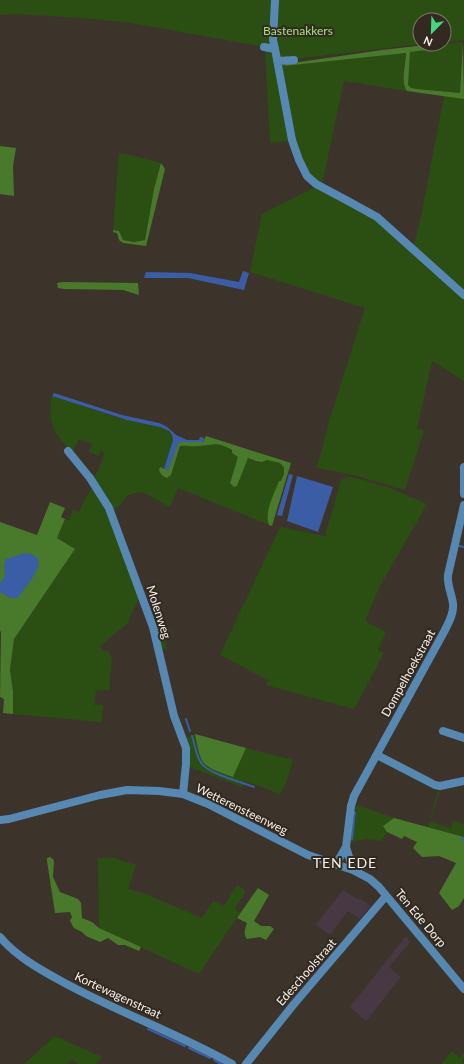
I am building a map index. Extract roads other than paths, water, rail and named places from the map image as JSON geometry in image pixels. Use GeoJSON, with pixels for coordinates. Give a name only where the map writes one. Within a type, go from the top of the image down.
{"type":"FeatureCollection","features":[{"type":"Feature","properties":{"kind":"street"},"geometry":{"type":"LineString","coordinates":[[276,0],[273,40],[292,140],[299,160],[307,176],[316,184],[377,217],[464,295]]}},
{"type":"Feature","properties":{"kind":"street"},"geometry":{"type":"LineString","coordinates":[[264,47],[275,49]]}},
{"type":"Feature","properties":{"kind":"street"},"geometry":{"type":"LineString","coordinates":[[278,61],[294,60]]}},
{"type":"Feature","properties":{"kind":"street","name":"Molenweg"},"geometry":{"type":"LineString","coordinates":[[68,451],[90,478],[109,508],[153,626],[174,716],[186,748],[184,794]]}},
{"type":"Feature","properties":{"kind":"street"},"geometry":{"type":"LineString","coordinates":[[464,467],[464,494]]}},
{"type":"Feature","properties":{"kind":"street","name":"Dompelhoekstraat"},"geometry":{"type":"LineString","coordinates":[[336,864],[346,847],[351,806],[354,796],[446,630],[453,605],[448,585],[448,575],[464,505]]}},
{"type":"Feature","properties":{"kind":"street"},"geometry":{"type":"LineString","coordinates":[[443,731],[464,738]]}},
{"type":"Feature","properties":{"kind":"street"},"geometry":{"type":"LineString","coordinates":[[377,755],[435,785],[440,786],[464,781]]}},
{"type":"Feature","properties":{"kind":"street","name":"Wetterensteenweg"},"geometry":{"type":"LineString","coordinates":[[0,820],[126,790],[159,791],[184,794],[208,804],[308,855],[353,870]]}},
{"type":"Feature","properties":{"kind":"street","name":"Dompelhoekstraat"},"geometry":{"type":"LineString","coordinates":[[346,847],[353,870]]}},
{"type":"Feature","properties":{"kind":"street","name":"Ten Ede Dorp"},"geometry":{"type":"LineString","coordinates":[[353,870],[370,879],[379,887],[464,989]]}},
{"type":"Feature","properties":{"kind":"street","name":"Edeschoolstraat"},"geometry":{"type":"LineString","coordinates":[[246,1064],[294,1004],[386,896]]}},
{"type":"Feature","properties":{"kind":"street","name":"Kortewagenstraat"},"geometry":{"type":"LineString","coordinates":[[0,937],[27,961],[77,990],[189,1042],[232,1064]]}},
{"type":"Feature","properties":{"kind":"water"},"geometry":{"type":"Polygon","coordinates":[[[243,271],[249,273],[244,290],[188,278],[144,278],[146,272],[190,273],[239,282],[243,271]]]}},
{"type":"Feature","properties":{"kind":"water"},"geometry":{"type":"Polygon","coordinates":[[[54,393],[122,415],[159,423],[166,426],[176,435],[187,440],[199,440],[200,437],[204,438],[203,442],[179,442],[168,471],[164,469],[173,440],[169,431],[160,427],[127,420],[52,396],[54,393]]]}},
{"type":"Feature","properties":{"kind":"water"},"geometry":{"type":"Polygon","coordinates":[[[289,474],[293,475],[282,516],[277,515],[289,474]]]}},
{"type":"Feature","properties":{"kind":"water"},"geometry":{"type":"Polygon","coordinates":[[[297,476],[333,487],[318,532],[287,521],[297,476]]]}},
{"type":"Feature","properties":{"kind":"water"},"geometry":{"type":"Polygon","coordinates":[[[24,553],[33,555],[38,559],[38,565],[32,579],[18,598],[10,598],[0,592],[0,584],[5,573],[4,565],[6,559],[24,553]]]}},
{"type":"Feature","properties":{"kind":"waterway"},"geometry":{"type":"LineString","coordinates":[[459,546],[464,547]]}},
{"type":"Feature","properties":{"kind":"waterway"},"geometry":{"type":"LineString","coordinates":[[186,719],[190,731]]}},
{"type":"Feature","properties":{"kind":"waterway"},"geometry":{"type":"LineString","coordinates":[[192,736],[198,758],[206,768],[254,787]]}},
{"type":"Feature","properties":{"kind":"waterway"},"geometry":{"type":"LineString","coordinates":[[352,839],[355,812]]}},
{"type":"Feature","properties":{"kind":"waterway"},"geometry":{"type":"LineString","coordinates":[[148,1029],[185,1046]]}},
{"type":"Feature","properties":{"kind":"waterway"},"geometry":{"type":"LineString","coordinates":[[189,1048],[210,1058]]}},
{"type":"Feature","properties":{"kind":"waterway"},"geometry":{"type":"LineString","coordinates":[[214,1060],[221,1064]]}},
{"type":"Feature","properties":{"kind":"district","name":"TEN EDE"},"geometry":{"type":"Point","coordinates":[345,862]}},
{"type":"Feature","properties":{"kind":"park label","name":"Bastenakkers"},"geometry":{"type":"Point","coordinates":[298,30]}}]}
